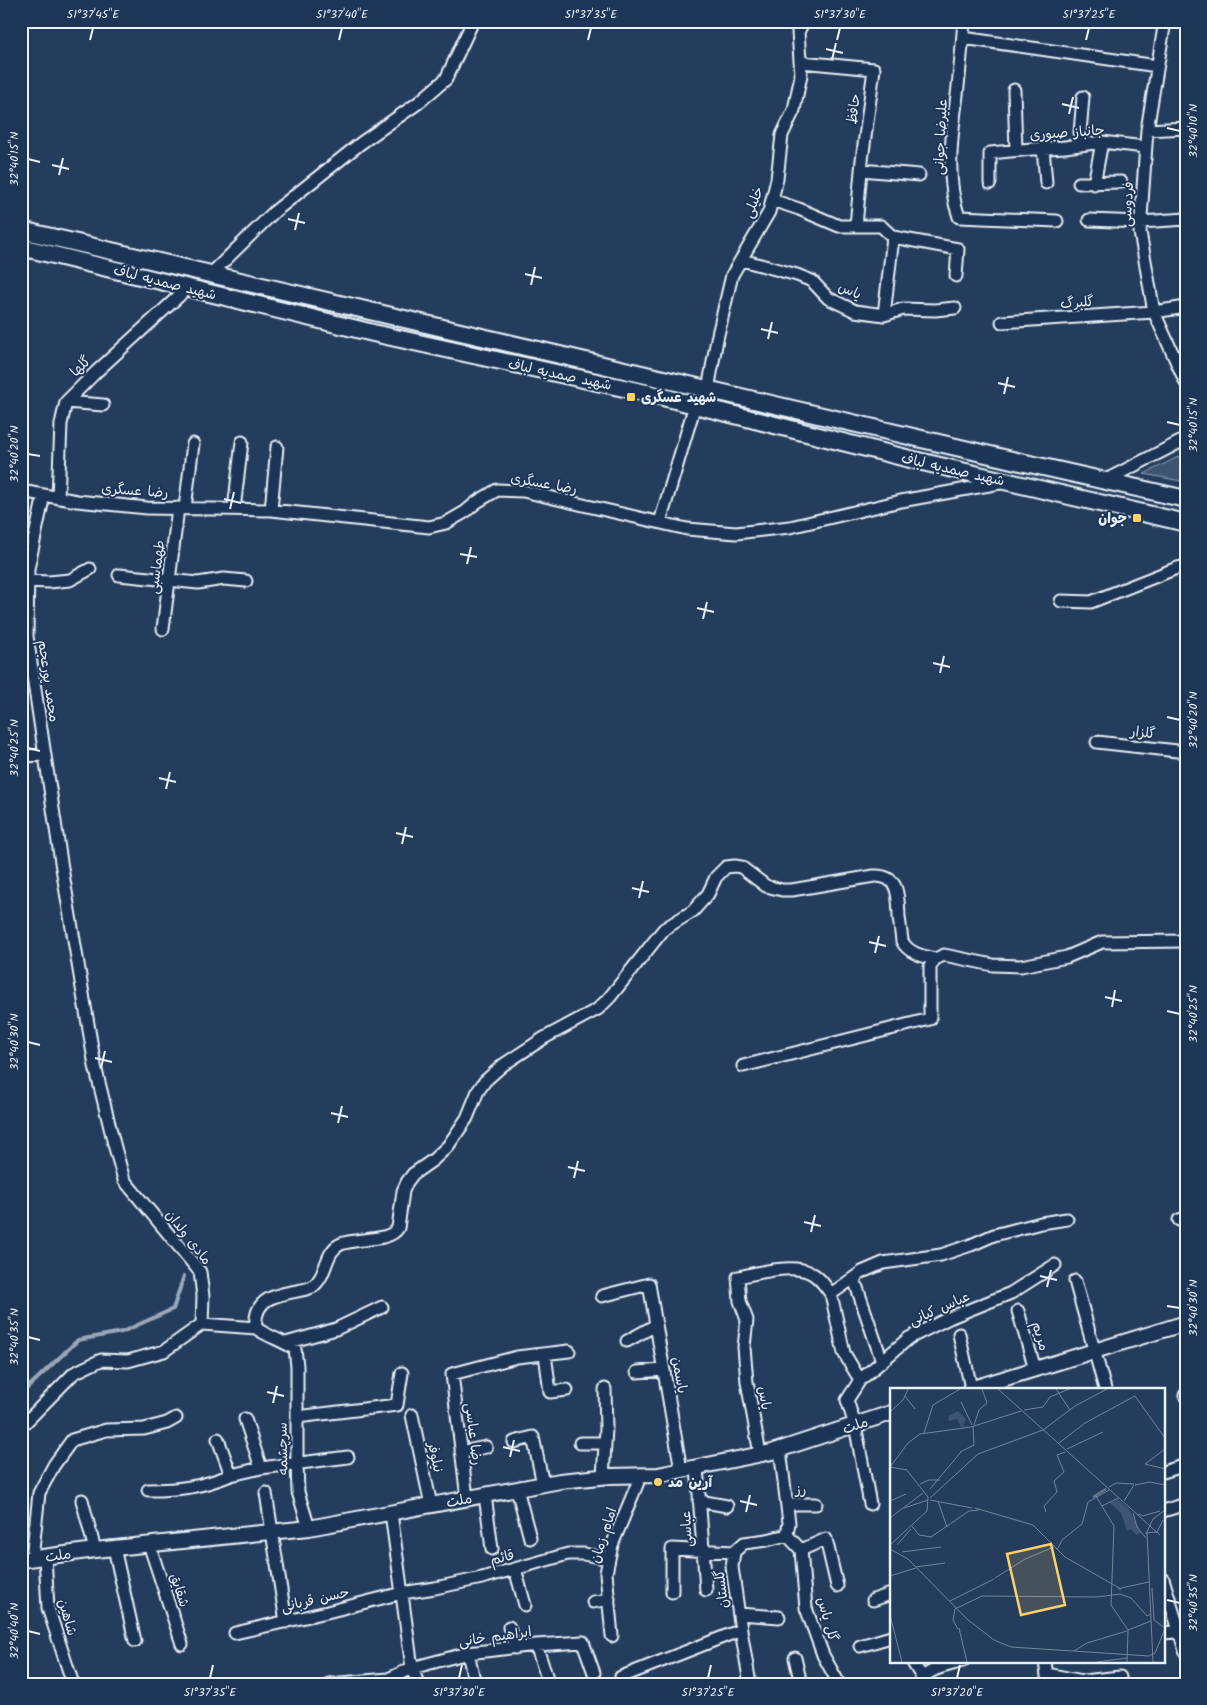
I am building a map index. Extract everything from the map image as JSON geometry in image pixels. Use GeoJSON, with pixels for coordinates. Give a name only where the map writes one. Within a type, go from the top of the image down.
{"type":"FeatureCollection","features":[{"type":"Feature","properties":{"kind":"main road","name":"شهید صمدیه لباف"},"geometry":{"type":"LineString","coordinates":[[21,230],[1186,499]]}},
{"type":"Feature","properties":{"kind":"main road","name":"شهید صمدیه لباف"},"geometry":{"type":"LineString","coordinates":[[21,247],[373,333],[651,394],[873,450],[1186,523]]}},
{"type":"Feature","properties":{"kind":"main road"},"geometry":{"type":"LineString","coordinates":[[873,450],[879,429]]}},
{"type":"Feature","properties":{"kind":"street"},"geometry":{"type":"LineString","coordinates":[[211,274],[274,212],[360,143],[418,103],[446,79],[473,21]]}},
{"type":"Feature","properties":{"kind":"street","name":"خلیلی"},"geometry":{"type":"LineString","coordinates":[[708,390],[732,275],[769,212],[777,179],[782,135],[794,110],[801,74],[798,32],[804,21]]}},
{"type":"Feature","properties":{"kind":"street","name":"علیرضا جوانی"},"geometry":{"type":"LineString","coordinates":[[964,21],[952,135],[951,169],[954,202],[960,217],[1057,221]]}},
{"type":"Feature","properties":{"kind":"street","name":"فردوسی"},"geometry":{"type":"LineString","coordinates":[[1165,21],[1147,130],[1140,232],[1154,312],[1186,383]]}},
{"type":"Feature","properties":{"kind":"street"},"geometry":{"type":"LineString","coordinates":[[962,38],[1157,66]]}},
{"type":"Feature","properties":{"kind":"street","name":"حافظ"},"geometry":{"type":"LineString","coordinates":[[800,62],[874,68],[856,226]]}},
{"type":"Feature","properties":{"kind":"street"},"geometry":{"type":"LineString","coordinates":[[1014,90],[1016,150]]}},
{"type":"Feature","properties":{"kind":"street"},"geometry":{"type":"LineString","coordinates":[[1080,145],[1083,97]]}},
{"type":"Feature","properties":{"kind":"street"},"geometry":{"type":"LineString","coordinates":[[1147,130],[1186,128]]}},
{"type":"Feature","properties":{"kind":"street"},"geometry":{"type":"LineString","coordinates":[[1094,184],[1102,142]]}},
{"type":"Feature","properties":{"kind":"street","name":"جانباز صبوری"},"geometry":{"type":"LineString","coordinates":[[990,183],[990,153],[1102,142],[1145,147]]}},
{"type":"Feature","properties":{"kind":"street"},"geometry":{"type":"LineString","coordinates":[[1043,148],[1046,184]]}},
{"type":"Feature","properties":{"kind":"street"},"geometry":{"type":"LineString","coordinates":[[861,170],[919,175]]}},
{"type":"Feature","properties":{"kind":"street"},"geometry":{"type":"LineString","coordinates":[[1079,183],[1120,182]]}},
{"type":"Feature","properties":{"kind":"street"},"geometry":{"type":"LineString","coordinates":[[772,200],[839,226],[881,226],[893,237],[958,249],[956,276]]}},
{"type":"Feature","properties":{"kind":"street"},"geometry":{"type":"LineString","coordinates":[[1089,220],[1141,222],[1186,220]]}},
{"type":"Feature","properties":{"kind":"street"},"geometry":{"type":"LineString","coordinates":[[884,315],[893,237]]}},
{"type":"Feature","properties":{"kind":"street","name":"یاس"},"geometry":{"type":"LineString","coordinates":[[742,260],[812,281],[828,298],[855,311],[884,315],[903,309],[935,310],[955,308]]}},
{"type":"Feature","properties":{"kind":"street","name":"گلها"},"geometry":{"type":"LineString","coordinates":[[66,402],[186,287]]}},
{"type":"Feature","properties":{"kind":"street","name":"گلبرگ"},"geometry":{"type":"LineString","coordinates":[[1002,322],[1154,312],[1186,307]]}},
{"type":"Feature","properties":{"kind":"street"},"geometry":{"type":"LineString","coordinates":[[58,498],[61,424],[66,402],[102,405]]}},
{"type":"Feature","properties":{"kind":"street"},"geometry":{"type":"LineString","coordinates":[[660,522],[695,405]]}},
{"type":"Feature","properties":{"kind":"street"},"geometry":{"type":"LineString","coordinates":[[1104,481],[1186,439]]}},
{"type":"Feature","properties":{"kind":"street"},"geometry":{"type":"LineString","coordinates":[[234,509],[242,442]]}},
{"type":"Feature","properties":{"kind":"street","name":"طهماسبی"},"geometry":{"type":"LineString","coordinates":[[163,629],[169,581],[193,444]]}},
{"type":"Feature","properties":{"kind":"street"},"geometry":{"type":"LineString","coordinates":[[271,510],[277,447]]}},
{"type":"Feature","properties":{"kind":"street","name":"رضا عسگری"},"geometry":{"type":"LineString","coordinates":[[21,491],[58,498],[147,508],[271,510],[429,527],[446,522],[465,512],[497,490],[523,491],[687,529],[736,533],[790,527],[901,500],[1006,481]]}},
{"type":"Feature","properties":{"kind":"street","name":"محمد پورعجم"},"geometry":{"type":"LineString","coordinates":[[44,495],[28,569],[26,660],[45,755],[95,1066],[114,1144]]}},
{"type":"Feature","properties":{"kind":"street"},"geometry":{"type":"LineString","coordinates":[[1061,601],[1091,602],[1176,568],[1186,566]]}},
{"type":"Feature","properties":{"kind":"street"},"geometry":{"type":"LineString","coordinates":[[28,581],[50,582],[70,580],[90,569]]}},
{"type":"Feature","properties":{"kind":"street"},"geometry":{"type":"LineString","coordinates":[[119,575],[198,583],[246,580]]}},
{"type":"Feature","properties":{"kind":"street","name":"گلزار"},"geometry":{"type":"LineString","coordinates":[[1097,742],[1186,752]]}},
{"type":"Feature","properties":{"kind":"street"},"geometry":{"type":"LineString","coordinates":[[21,756],[45,755]]}},
{"type":"Feature","properties":{"kind":"street"},"geometry":{"type":"LineString","coordinates":[[256,1328],[255,1318],[258,1308],[268,1298],[311,1288],[322,1278],[330,1252],[339,1244],[389,1236],[396,1231],[407,1182],[413,1174],[433,1160],[448,1146],[467,1118],[484,1081],[503,1065],[544,1038],[598,1010],[664,929],[693,911],[708,894],[716,877],[726,867],[741,867],[766,886],[782,890],[874,876],[886,877],[896,888],[898,895],[902,941],[904,945],[917,954],[935,959]]}},
{"type":"Feature","properties":{"kind":"street"},"geometry":{"type":"LineString","coordinates":[[743,1066],[930,1019],[930,967],[935,959],[944,955],[993,965],[1022,966],[1067,957],[1102,942],[1186,941]]}},
{"type":"Feature","properties":{"kind":"street","name":"مادی ولدان"},"geometry":{"type":"LineString","coordinates":[[114,1144],[124,1180],[200,1272],[203,1296],[202,1324]]}},
{"type":"Feature","properties":{"kind":"street"},"geometry":{"type":"LineString","coordinates":[[860,1380],[844,1353],[831,1294],[862,1272],[883,1264],[941,1255],[994,1235],[1041,1223],[1067,1219]]}},
{"type":"Feature","properties":{"kind":"street","name":"عباس کیانی"},"geometry":{"type":"LineString","coordinates":[[855,1426],[847,1400],[860,1380],[909,1338],[949,1318],[1011,1293],[1056,1265]]}},
{"type":"Feature","properties":{"kind":"street","name":"یاس"},"geometry":{"type":"LineString","coordinates":[[760,1454],[744,1346],[747,1320],[740,1301],[738,1277],[784,1269],[809,1271],[821,1280],[831,1294]]}},
{"type":"Feature","properties":{"kind":"street"},"geometry":{"type":"LineString","coordinates":[[854,1279],[882,1362]]}},
{"type":"Feature","properties":{"kind":"street"},"geometry":{"type":"LineString","coordinates":[[1075,1281],[1105,1388]]}},
{"type":"Feature","properties":{"kind":"street","name":"یاسمن"},"geometry":{"type":"LineString","coordinates":[[602,1296],[649,1284],[682,1470]]}},
{"type":"Feature","properties":{"kind":"street"},"geometry":{"type":"LineString","coordinates":[[21,1427],[74,1373],[100,1360],[128,1361],[164,1351],[202,1324],[256,1328],[267,1336],[286,1343],[336,1329],[382,1306]]}},
{"type":"Feature","properties":{"kind":"street","name":"مریم"},"geometry":{"type":"LineString","coordinates":[[1018,1311],[1034,1369]]}},
{"type":"Feature","properties":{"kind":"street"},"geometry":{"type":"LineString","coordinates":[[976,1388],[992,1385],[1034,1369],[1186,1324]]}},
{"type":"Feature","properties":{"kind":"street"},"geometry":{"type":"LineString","coordinates":[[628,1341],[656,1325]]}},
{"type":"Feature","properties":{"kind":"street"},"geometry":{"type":"LineString","coordinates":[[959,1334],[970,1388]]}},
{"type":"Feature","properties":{"kind":"street","name":"سرچشمه"},"geometry":{"type":"LineString","coordinates":[[286,1343],[295,1349],[297,1366],[296,1463],[298,1492],[309,1528]]}},
{"type":"Feature","properties":{"kind":"street"},"geometry":{"type":"LineString","coordinates":[[567,1390],[550,1392],[545,1354],[568,1351]]}},
{"type":"Feature","properties":{"kind":"street","name":"رضا عباسی"},"geometry":{"type":"LineString","coordinates":[[467,1498],[452,1374],[517,1357],[545,1354]]}},
{"type":"Feature","properties":{"kind":"street"},"geometry":{"type":"LineString","coordinates":[[637,1372],[664,1370]]}},
{"type":"Feature","properties":{"kind":"street"},"geometry":{"type":"LineString","coordinates":[[296,1417],[397,1405],[402,1373]]}},
{"type":"Feature","properties":{"kind":"street"},"geometry":{"type":"LineString","coordinates":[[603,1476],[605,1389]]}},
{"type":"Feature","properties":{"kind":"street","name":"ملت"},"geometry":{"type":"LineString","coordinates":[[33,1558],[149,1544],[272,1533],[309,1528],[543,1484],[603,1476],[658,1475],[780,1449],[890,1413]]}},
{"type":"Feature","properties":{"kind":"street","name":"نیلوفر"},"geometry":{"type":"LineString","coordinates":[[412,1415],[431,1505]]}},
{"type":"Feature","properties":{"kind":"street","name":"شاهین"},"geometry":{"type":"LineString","coordinates":[[73,1684],[33,1558],[39,1494],[54,1465],[72,1440],[106,1430],[144,1429],[167,1423],[176,1418]]}},
{"type":"Feature","properties":{"kind":"street"},"geometry":{"type":"LineString","coordinates":[[245,1419],[261,1468]]}},
{"type":"Feature","properties":{"kind":"street"},"geometry":{"type":"LineString","coordinates":[[855,1426],[870,1504]]}},
{"type":"Feature","properties":{"kind":"street"},"geometry":{"type":"LineString","coordinates":[[514,1442],[533,1438],[543,1484]]}},
{"type":"Feature","properties":{"kind":"street"},"geometry":{"type":"LineString","coordinates":[[218,1440],[231,1475]]}},
{"type":"Feature","properties":{"kind":"street"},"geometry":{"type":"LineString","coordinates":[[580,1443],[605,1443]]}},
{"type":"Feature","properties":{"kind":"street"},"geometry":{"type":"LineString","coordinates":[[462,1452],[486,1447]]}},
{"type":"Feature","properties":{"kind":"street"},"geometry":{"type":"LineString","coordinates":[[780,1449],[789,1523],[787,1535],[801,1550],[826,1539],[837,1586]]}},
{"type":"Feature","properties":{"kind":"street"},"geometry":{"type":"LineString","coordinates":[[148,1490],[179,1490],[198,1487],[231,1475],[261,1468],[348,1457]]}},
{"type":"Feature","properties":{"kind":"street"},"geometry":{"type":"LineString","coordinates":[[1164,1472],[1186,1465]]}},
{"type":"Feature","properties":{"kind":"street","name":"عباسی"},"geometry":{"type":"LineString","coordinates":[[698,1467],[706,1590]]}},
{"type":"Feature","properties":{"kind":"street","name":"امام زمان"},"geometry":{"type":"LineString","coordinates":[[612,1636],[606,1573],[612,1545],[641,1475]]}},
{"type":"Feature","properties":{"kind":"street"},"geometry":{"type":"LineString","coordinates":[[517,1489],[530,1538]]}},
{"type":"Feature","properties":{"kind":"street"},"geometry":{"type":"LineString","coordinates":[[266,1493],[286,1622]]}},
{"type":"Feature","properties":{"kind":"street"},"geometry":{"type":"LineString","coordinates":[[485,1495],[492,1549]]}},
{"type":"Feature","properties":{"kind":"street"},"geometry":{"type":"LineString","coordinates":[[82,1500],[95,1550]]}},
{"type":"Feature","properties":{"kind":"street"},"geometry":{"type":"LineString","coordinates":[[699,1501],[727,1506]]}},
{"type":"Feature","properties":{"kind":"street","name":"رز"},"geometry":{"type":"LineString","coordinates":[[787,1504],[816,1504]]}},
{"type":"Feature","properties":{"kind":"street"},"geometry":{"type":"LineString","coordinates":[[1164,1511],[1186,1504]]}},
{"type":"Feature","properties":{"kind":"street"},"geometry":{"type":"LineString","coordinates":[[391,1512],[412,1668],[418,1684]]}},
{"type":"Feature","properties":{"kind":"street","name":"گلستان"},"geometry":{"type":"LineString","coordinates":[[741,1630],[732,1567],[734,1552],[744,1543],[787,1535]]}},
{"type":"Feature","properties":{"kind":"street","name":"شقایق"},"geometry":{"type":"LineString","coordinates":[[149,1544],[182,1644]]}},
{"type":"Feature","properties":{"kind":"street"},"geometry":{"type":"LineString","coordinates":[[114,1548],[135,1641]]}},
{"type":"Feature","properties":{"kind":"street"},"geometry":{"type":"LineString","coordinates":[[672,1592],[672,1549],[734,1552]]}},
{"type":"Feature","properties":{"kind":"street","name":"گل یاس"},"geometry":{"type":"LineString","coordinates":[[801,1550],[806,1608],[823,1655],[838,1682]]}},
{"type":"Feature","properties":{"kind":"street","name":"قائم"},"geometry":{"type":"LineString","coordinates":[[402,1593],[435,1588],[568,1554],[584,1554],[609,1559]]}},
{"type":"Feature","properties":{"kind":"street"},"geometry":{"type":"LineString","coordinates":[[515,1569],[525,1605]]}},
{"type":"Feature","properties":{"kind":"street"},"geometry":{"type":"LineString","coordinates":[[1164,1581],[1183,1632],[1186,1653]]}},
{"type":"Feature","properties":{"kind":"street","name":"حسن قربانی"},"geometry":{"type":"LineString","coordinates":[[235,1633],[402,1593]]}},
{"type":"Feature","properties":{"kind":"street"},"geometry":{"type":"LineString","coordinates":[[874,1600],[890,1594]]}},
{"type":"Feature","properties":{"kind":"street"},"geometry":{"type":"LineString","coordinates":[[593,1602],[609,1599]]}},
{"type":"Feature","properties":{"kind":"street"},"geometry":{"type":"LineString","coordinates":[[739,1614],[779,1617]]}},
{"type":"Feature","properties":{"kind":"street"},"geometry":{"type":"LineString","coordinates":[[510,1627],[515,1648]]}},
{"type":"Feature","properties":{"kind":"street"},"geometry":{"type":"LineString","coordinates":[[622,1684],[621,1677],[741,1630],[750,1684]]}},
{"type":"Feature","properties":{"kind":"street"},"geometry":{"type":"LineString","coordinates":[[1164,1633],[1183,1632]]}},
{"type":"Feature","properties":{"kind":"street"},"geometry":{"type":"LineString","coordinates":[[860,1646],[890,1637]]}},
{"type":"Feature","properties":{"kind":"street","name":"ابراهیم خانی"},"geometry":{"type":"LineString","coordinates":[[337,1683],[388,1679],[412,1668],[468,1653],[583,1642],[594,1673]]}},
{"type":"Feature","properties":{"kind":"street"},"geometry":{"type":"LineString","coordinates":[[536,1645],[549,1684]]}},
{"type":"Feature","properties":{"kind":"street"},"geometry":{"type":"LineString","coordinates":[[468,1653],[475,1684]]}},
{"type":"Feature","properties":{"kind":"street"},"geometry":{"type":"LineString","coordinates":[[795,1658],[801,1684]]}},
{"type":"Feature","properties":{"kind":"street"},"geometry":{"type":"LineString","coordinates":[[912,1662],[921,1681],[934,1669],[959,1662]]}},
{"type":"Feature","properties":{"kind":"street"},"geometry":{"type":"LineString","coordinates":[[1045,1662],[1047,1679],[1083,1681],[1120,1677]]}},
{"type":"Feature","properties":{"kind":"shaded area"},"geometry":{"type":"Polygon","coordinates":[[[1186,453],[1186,482],[1144,474],[1186,453]]]}},
{"type":"Feature","properties":{"kind":"waterway"},"geometry":{"type":"LineString","coordinates":[[21,1394],[78,1340],[122,1332],[173,1309],[184,1276]]}},
{"type":"Feature","properties":{"kind":"place","name":"شهید عسگری"},"geometry":{"type":"Point","coordinates":[631,397]}},
{"type":"Feature","properties":{"kind":"place","name":"جوان"},"geometry":{"type":"Point","coordinates":[1137,518]}},
{"type":"Feature","properties":{"kind":"place","name":"آرین مد"},"geometry":{"type":"Point","coordinates":[658,1482]}}]}
